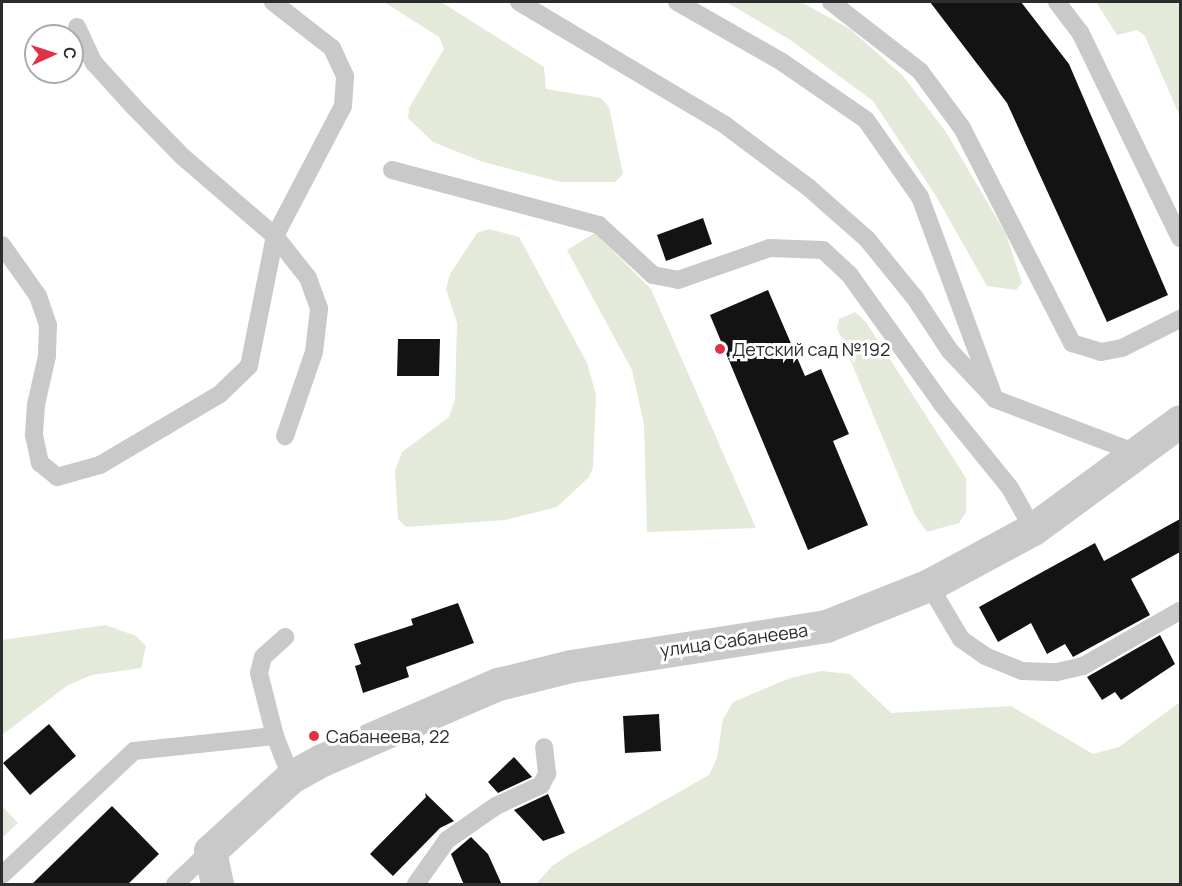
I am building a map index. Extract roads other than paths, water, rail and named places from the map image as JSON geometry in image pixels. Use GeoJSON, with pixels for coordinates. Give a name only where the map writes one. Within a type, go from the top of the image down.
{"type":"FeatureCollection","features":[{"type":"Feature","properties":{"kind":"street","name":"улица Сабанеева"},"geometry":{"type":"LineString","coordinates":[[210,851],[291,777],[322,759],[498,684],[571,666],[826,626],[929,585],[1034,529],[1139,454],[1180,421]]}},
{"type":"Feature","properties":{"kind":"street"},"geometry":{"type":"LineString","coordinates":[[210,851],[217,885]]}},
{"type":"Feature","properties":{"kind":"lane"},"geometry":{"type":"LineString","coordinates":[[2,245],[38,296],[48,325],[47,356],[36,405],[34,435],[40,463],[57,477],[100,465],[220,394],[249,366],[275,236],[343,106],[345,76],[332,48],[273,2]]}},
{"type":"Feature","properties":{"kind":"lane"},"geometry":{"type":"LineString","coordinates":[[519,2],[725,125],[807,187],[867,238],[950,351],[995,399],[1139,454]]}},
{"type":"Feature","properties":{"kind":"lane"},"geometry":{"type":"LineString","coordinates":[[677,2],[782,62],[866,120],[920,197],[995,399]]}},
{"type":"Feature","properties":{"kind":"lane"},"geometry":{"type":"LineString","coordinates":[[831,2],[920,70],[962,128],[1072,343],[1101,352],[1122,348],[1180,319]]}},
{"type":"Feature","properties":{"kind":"lane"},"geometry":{"type":"LineString","coordinates":[[1058,2],[1080,32],[1180,238]]}},
{"type":"Feature","properties":{"kind":"lane"},"geometry":{"type":"LineString","coordinates":[[84,42],[94,63],[142,116],[183,157],[275,236],[308,278],[319,309],[314,352],[285,436]]}},
{"type":"Feature","properties":{"kind":"lane"},"geometry":{"type":"LineString","coordinates":[[392,170],[598,225],[654,275],[678,280],[770,248],[823,250],[849,274],[942,404],[1010,488],[1034,529]]}},
{"type":"Feature","properties":{"kind":"lane"},"geometry":{"type":"LineString","coordinates":[[929,585],[960,639],[986,656],[1022,671],[1057,672],[1083,666],[1180,611]]}},
{"type":"Feature","properties":{"kind":"lane"},"geometry":{"type":"LineString","coordinates":[[285,638],[263,657],[260,673],[274,736],[291,777]]}},
{"type":"Feature","properties":{"kind":"lane"},"geometry":{"type":"LineString","coordinates":[[2,875],[134,751],[274,736]]}},
{"type":"Feature","properties":{"kind":"lane"},"geometry":{"type":"LineString","coordinates":[[416,885],[447,840],[496,806],[541,785],[547,774],[544,747]]}},
{"type":"Feature","properties":{"kind":"lane"},"geometry":{"type":"LineString","coordinates":[[175,885],[210,851]]}},
{"type":"Feature","properties":{"kind":"place","name":"Детский сад №192"},"geometry":{"type":"Point","coordinates":[720,349]}},
{"type":"Feature","properties":{"kind":"place","name":"Сабанеева, 22"},"geometry":{"type":"Point","coordinates":[314,736]}}]}
